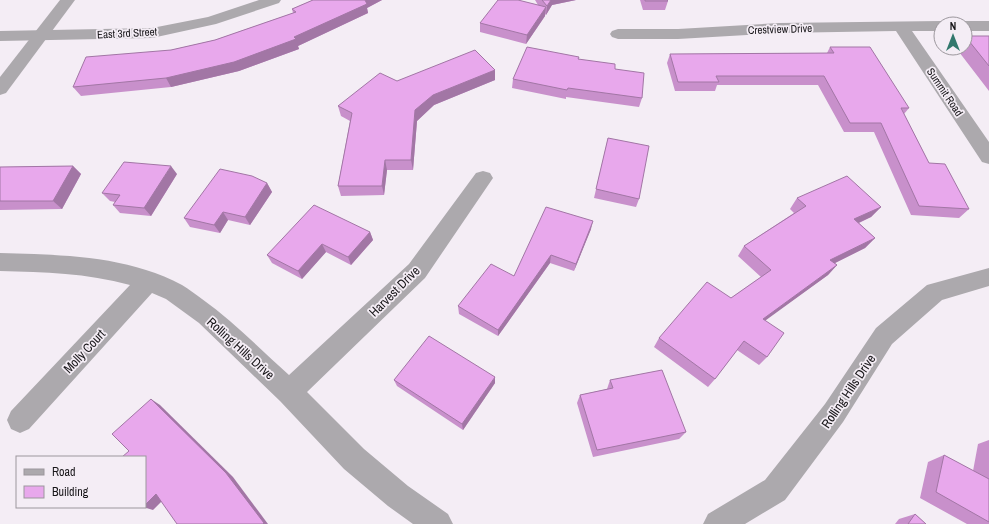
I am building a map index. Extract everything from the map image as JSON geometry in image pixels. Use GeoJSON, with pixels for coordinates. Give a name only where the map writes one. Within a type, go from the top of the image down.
{"type":"FeatureCollection","features":[{"type":"Feature","properties":{"kind":"street"},"geometry":{"type":"LineString","coordinates":[[0,89],[68,0]]}},
{"type":"Feature","properties":{"kind":"street","name":"East 3rd Street"},"geometry":{"type":"LineString","coordinates":[[0,36],[152,33],[211,21],[274,0]]}},
{"type":"Feature","properties":{"kind":"street","name":"Crestview Drive"},"geometry":{"type":"LineString","coordinates":[[618,34],[678,34],[779,28],[933,26]]}},
{"type":"Feature","properties":{"kind":"street"},"geometry":{"type":"LineString","coordinates":[[973,26],[989,26]]}},
{"type":"Feature","properties":{"kind":"street","name":"Summit Road"},"geometry":{"type":"LineString","coordinates":[[901,27],[989,157]]}},
{"type":"Feature","properties":{"kind":"street","name":"Harvest Drive"},"geometry":{"type":"LineString","coordinates":[[289,392],[417,271],[483,178]]}},
{"type":"Feature","properties":{"kind":"street","name":"Rolling Hills Drive"},"geometry":{"type":"LineString","coordinates":[[0,262],[68,264],[105,270],[148,281],[174,292],[207,316],[289,392],[354,459],[398,496],[438,524]]}},
{"type":"Feature","properties":{"kind":"street","name":"Rolling Hills Drive"},"geometry":{"type":"LineString","coordinates":[[718,524],[775,490],[834,413],[884,336],[935,292],[989,277]]}},
{"type":"Feature","properties":{"kind":"street","name":"Molly Court"},"geometry":{"type":"LineString","coordinates":[[20,420],[148,281]]}},
{"type":"Feature","properties":{"kind":"building"},"geometry":{"type":"Polygon","coordinates":[[[313,0],[365,0],[367,4],[294,37],[296,39],[234,62],[166,78],[73,87],[86,57],[171,50],[215,40],[296,12],[292,9],[313,0]]]}},
{"type":"Feature","properties":{"kind":"building"},"geometry":{"type":"Polygon","coordinates":[[[498,0],[518,0],[546,7],[527,35],[480,23],[498,0]]]}},
{"type":"Feature","properties":{"kind":"building"},"geometry":{"type":"Polygon","coordinates":[[[542,0],[551,0],[547,6],[542,0]]]}},
{"type":"Feature","properties":{"kind":"building"},"geometry":{"type":"Polygon","coordinates":[[[667,0],[668,1],[645,1],[667,0]]]}},
{"type":"Feature","properties":{"kind":"building"},"geometry":{"type":"Polygon","coordinates":[[[973,36],[989,36],[989,66],[973,46],[973,36]]]}},
{"type":"Feature","properties":{"kind":"building"},"geometry":{"type":"Polygon","coordinates":[[[527,47],[579,57],[578,59],[615,64],[615,69],[644,73],[642,98],[568,88],[567,90],[513,79],[527,47]]]}},
{"type":"Feature","properties":{"kind":"building"},"geometry":{"type":"Polygon","coordinates":[[[830,47],[870,47],[909,108],[901,108],[929,163],[945,164],[969,209],[919,206],[881,123],[850,123],[824,76],[716,76],[719,82],[678,82],[670,54],[834,53],[830,47]]]}},
{"type":"Feature","properties":{"kind":"building"},"geometry":{"type":"Polygon","coordinates":[[[475,50],[495,70],[433,95],[415,110],[411,160],[385,160],[382,186],[338,186],[352,113],[338,106],[380,73],[397,81],[475,50]]]}},
{"type":"Feature","properties":{"kind":"building"},"geometry":{"type":"Polygon","coordinates":[[[608,138],[649,146],[639,199],[596,189],[608,138]]]}},
{"type":"Feature","properties":{"kind":"building"},"geometry":{"type":"Polygon","coordinates":[[[124,162],[171,166],[144,208],[113,205],[120,195],[102,193],[124,162]]]}},
{"type":"Feature","properties":{"kind":"building"},"geometry":{"type":"Polygon","coordinates":[[[73,166],[53,201],[0,201],[0,167],[73,166]]]}},
{"type":"Feature","properties":{"kind":"building"},"geometry":{"type":"Polygon","coordinates":[[[220,169],[252,176],[267,183],[245,217],[223,212],[214,225],[184,218],[220,169]]]}},
{"type":"Feature","properties":{"kind":"building"},"geometry":{"type":"Polygon","coordinates":[[[847,176],[881,207],[854,219],[875,238],[830,260],[837,265],[763,319],[784,333],[767,357],[744,341],[715,379],[659,338],[707,282],[731,298],[771,270],[744,246],[806,206],[797,198],[847,176]]]}},
{"type":"Feature","properties":{"kind":"building"},"geometry":{"type":"Polygon","coordinates":[[[314,205],[370,232],[348,257],[322,244],[298,271],[267,255],[314,205]]]}},
{"type":"Feature","properties":{"kind":"building"},"geometry":{"type":"Polygon","coordinates":[[[546,207],[593,221],[576,264],[551,255],[498,330],[458,306],[491,264],[514,276],[546,207]]]}},
{"type":"Feature","properties":{"kind":"building"},"geometry":{"type":"Polygon","coordinates":[[[429,336],[495,377],[462,424],[394,380],[429,336]]]}},
{"type":"Feature","properties":{"kind":"building"},"geometry":{"type":"Polygon","coordinates":[[[662,370],[686,432],[597,450],[580,395],[613,388],[610,380],[662,370]]]}},
{"type":"Feature","properties":{"kind":"building"},"geometry":{"type":"Polygon","coordinates":[[[151,399],[226,473],[264,523],[177,524],[156,494],[146,504],[146,456],[123,456],[129,451],[112,434],[151,399]]]}},
{"type":"Feature","properties":{"kind":"building"},"geometry":{"type":"Polygon","coordinates":[[[944,455],[989,479],[989,522],[936,492],[944,455]]]}},
{"type":"Feature","properties":{"kind":"building"},"geometry":{"type":"Polygon","coordinates":[[[915,514],[926,524],[908,524],[915,514]]]}}]}
